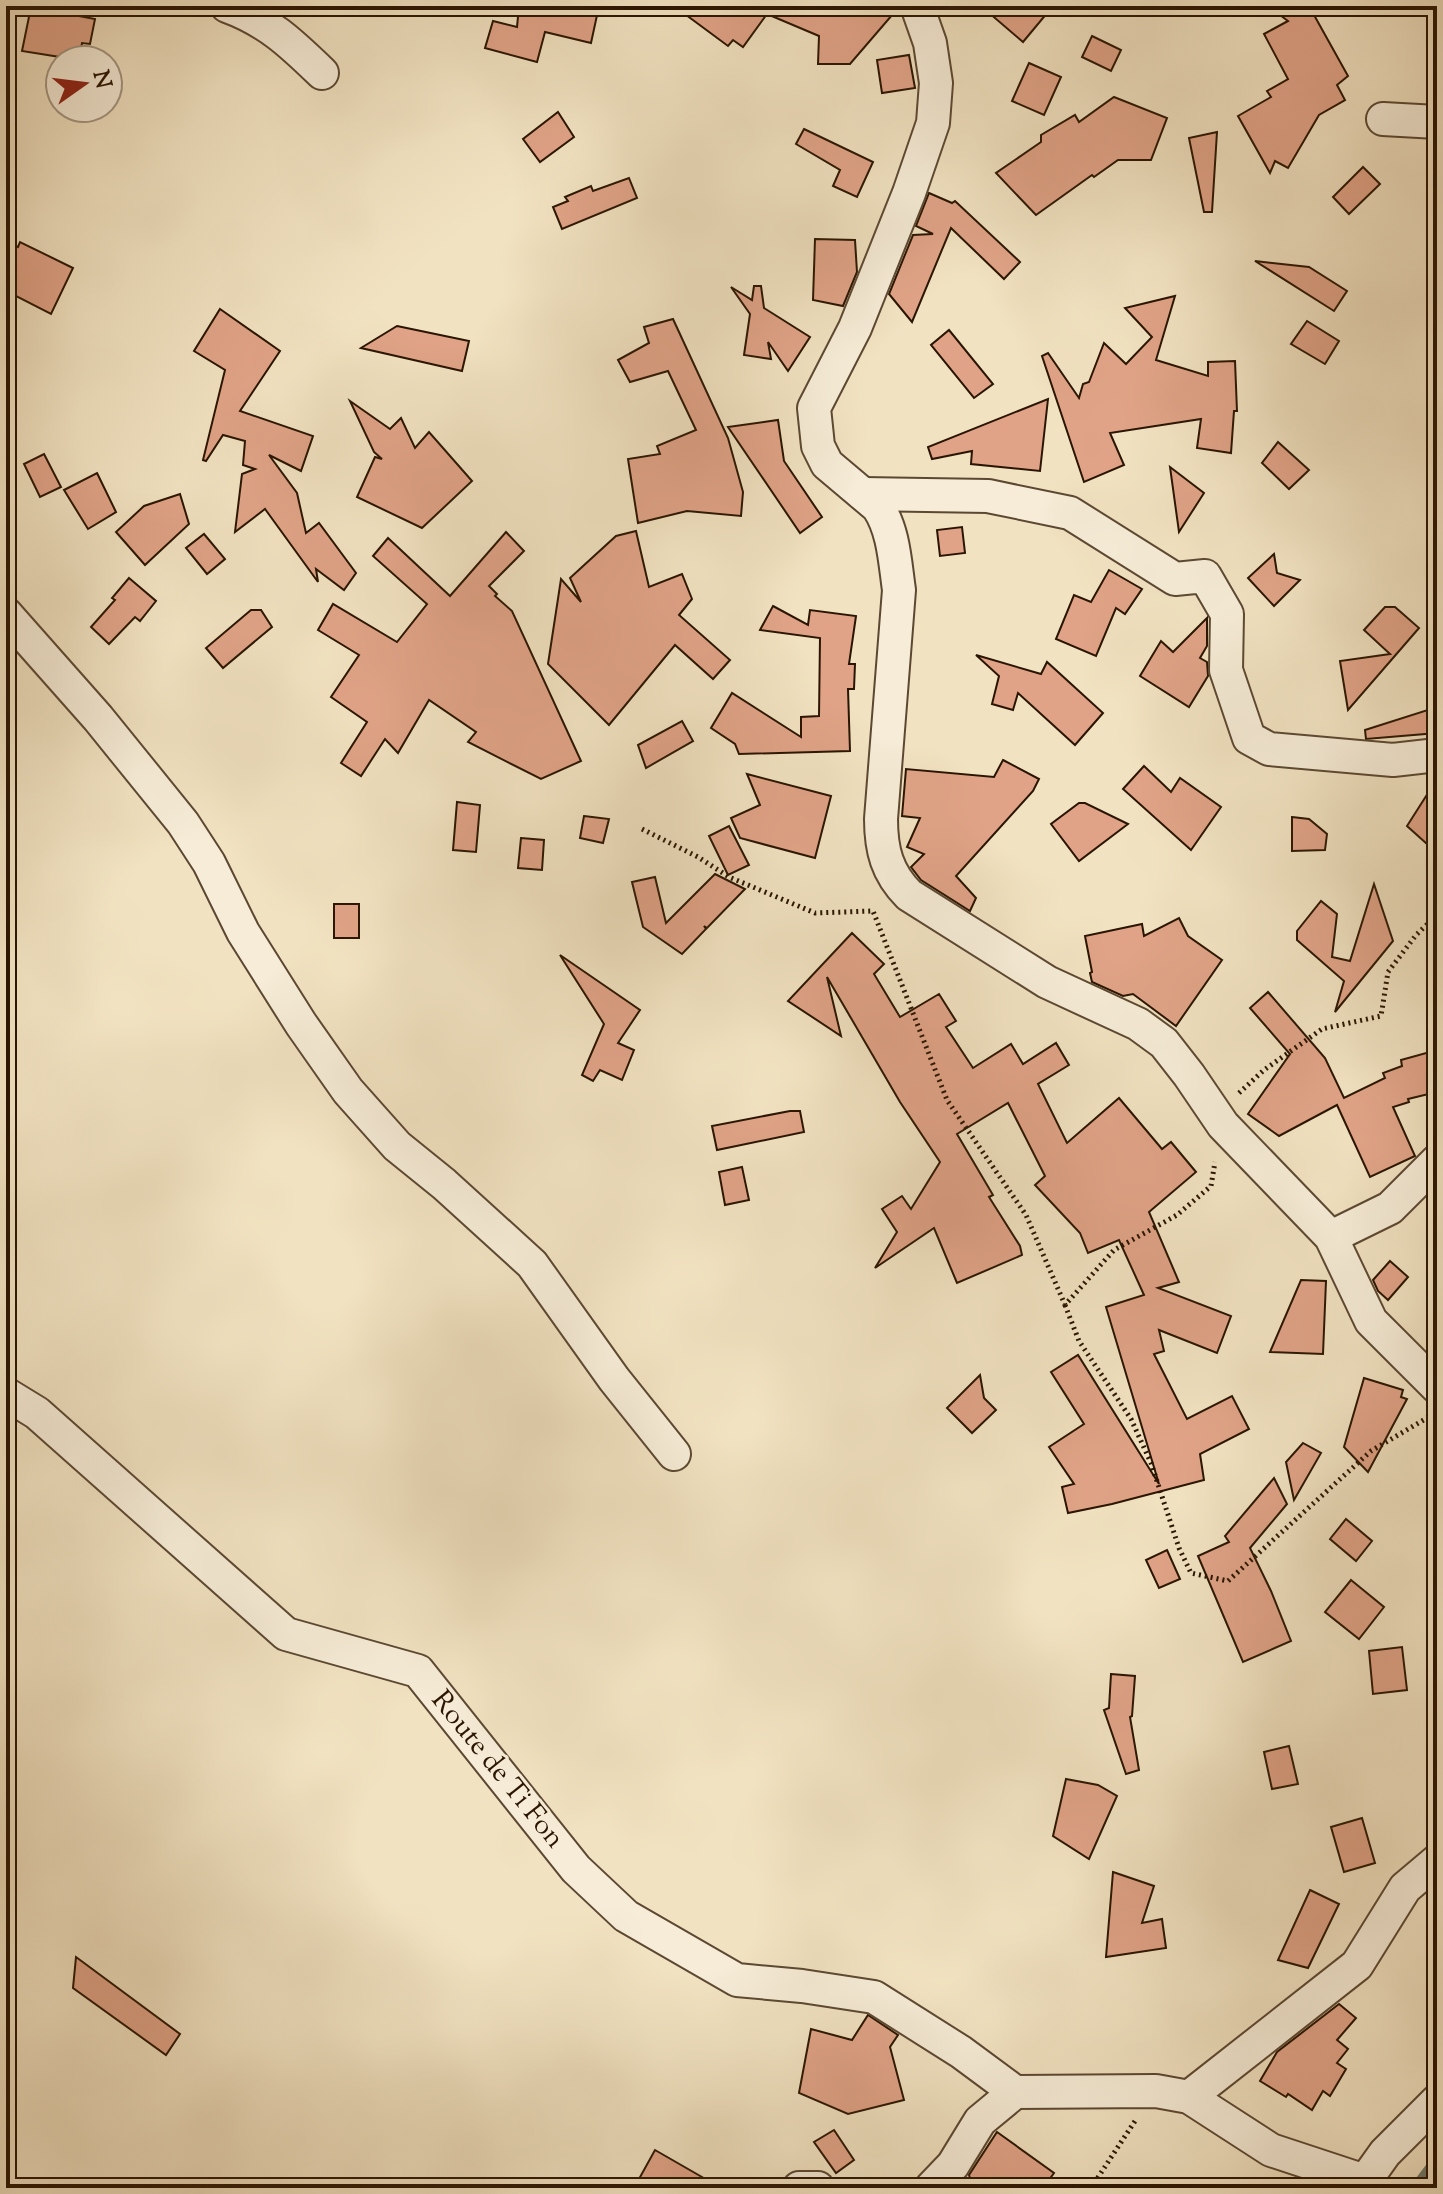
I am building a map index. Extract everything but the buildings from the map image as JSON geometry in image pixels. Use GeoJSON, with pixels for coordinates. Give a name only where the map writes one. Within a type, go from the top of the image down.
{"type":"FeatureCollection","features":[{"type":"Feature","properties":{"kind":"street"},"geometry":{"type":"LineString","coordinates":[[227,6],[250,15],[285,37],[322,73]]}},
{"type":"Feature","properties":{"kind":"street"},"geometry":{"type":"LineString","coordinates":[[917,6],[930,43],[936,83],[933,123],[909,193],[855,328],[814,408],[818,446],[827,464],[863,494],[884,517],[894,554],[899,590],[881,819],[881,840],[887,864],[894,880],[909,895],[1047,982],[1138,1024],[1164,1043],[1223,1125],[1331,1237],[1371,1321],[1437,1387]]}},
{"type":"Feature","properties":{"kind":"street"},"geometry":{"type":"LineString","coordinates":[[1383,119],[1437,122]]}},
{"type":"Feature","properties":{"kind":"street"},"geometry":{"type":"LineString","coordinates":[[863,494],[988,496],[1070,513],[1175,579],[1205,576],[1227,614],[1226,670],[1249,738],[1269,749],[1393,760],[1437,755]]}},
{"type":"Feature","properties":{"kind":"street"},"geometry":{"type":"LineString","coordinates":[[6,614],[98,718],[183,823],[209,863],[243,932],[348,1091],[397,1146],[532,1264],[614,1379],[674,1454]]}},
{"type":"Feature","properties":{"kind":"street"},"geometry":{"type":"LineString","coordinates":[[1331,1237],[1390,1208],[1437,1161]]}},
{"type":"Feature","properties":{"kind":"street","name":"Route de Ti Fon"},"geometry":{"type":"LineString","coordinates":[[6,1394],[37,1413],[286,1634],[418,1671],[576,1869],[626,1916],[737,1980],[874,1997],[961,2052],[1015,2092]]}},
{"type":"Feature","properties":{"kind":"street"},"geometry":{"type":"LineString","coordinates":[[1189,2097],[1357,1965],[1405,1888],[1437,1861]]}},
{"type":"Feature","properties":{"kind":"street"},"geometry":{"type":"LineString","coordinates":[[931,2188],[953,2165],[980,2121],[1015,2092],[1156,2091],[1189,2097],[1271,2150],[1365,2185],[1385,2153],[1437,2101]]}},
{"type":"Feature","properties":{"kind":"street"},"geometry":{"type":"LineString","coordinates":[[799,2188],[818,2188]]}},
{"type":"Feature","properties":{"kind":"path"},"geometry":{"type":"LineString","coordinates":[[642,829],[698,857],[729,877],[815,913],[873,911],[947,1100],[1026,1215],[1079,1341],[1131,1419],[1151,1463],[1179,1548],[1191,1573],[1228,1581],[1371,1451],[1437,1412]]}},
{"type":"Feature","properties":{"kind":"path"},"geometry":{"type":"LineString","coordinates":[[1065,1305],[1114,1250],[1177,1215],[1211,1186],[1223,1125],[1240,1091],[1322,1029],[1381,1016],[1388,972],[1416,935],[1437,915]]}},
{"type":"Feature","properties":{"kind":"path"},"geometry":{"type":"LineString","coordinates":[[1091,2188],[1156,2091]]}},
{"type":"Feature","properties":{"kind":"waterway"},"geometry":{"type":"LineString","coordinates":[[1414,2188],[1437,2158]]}}]}
